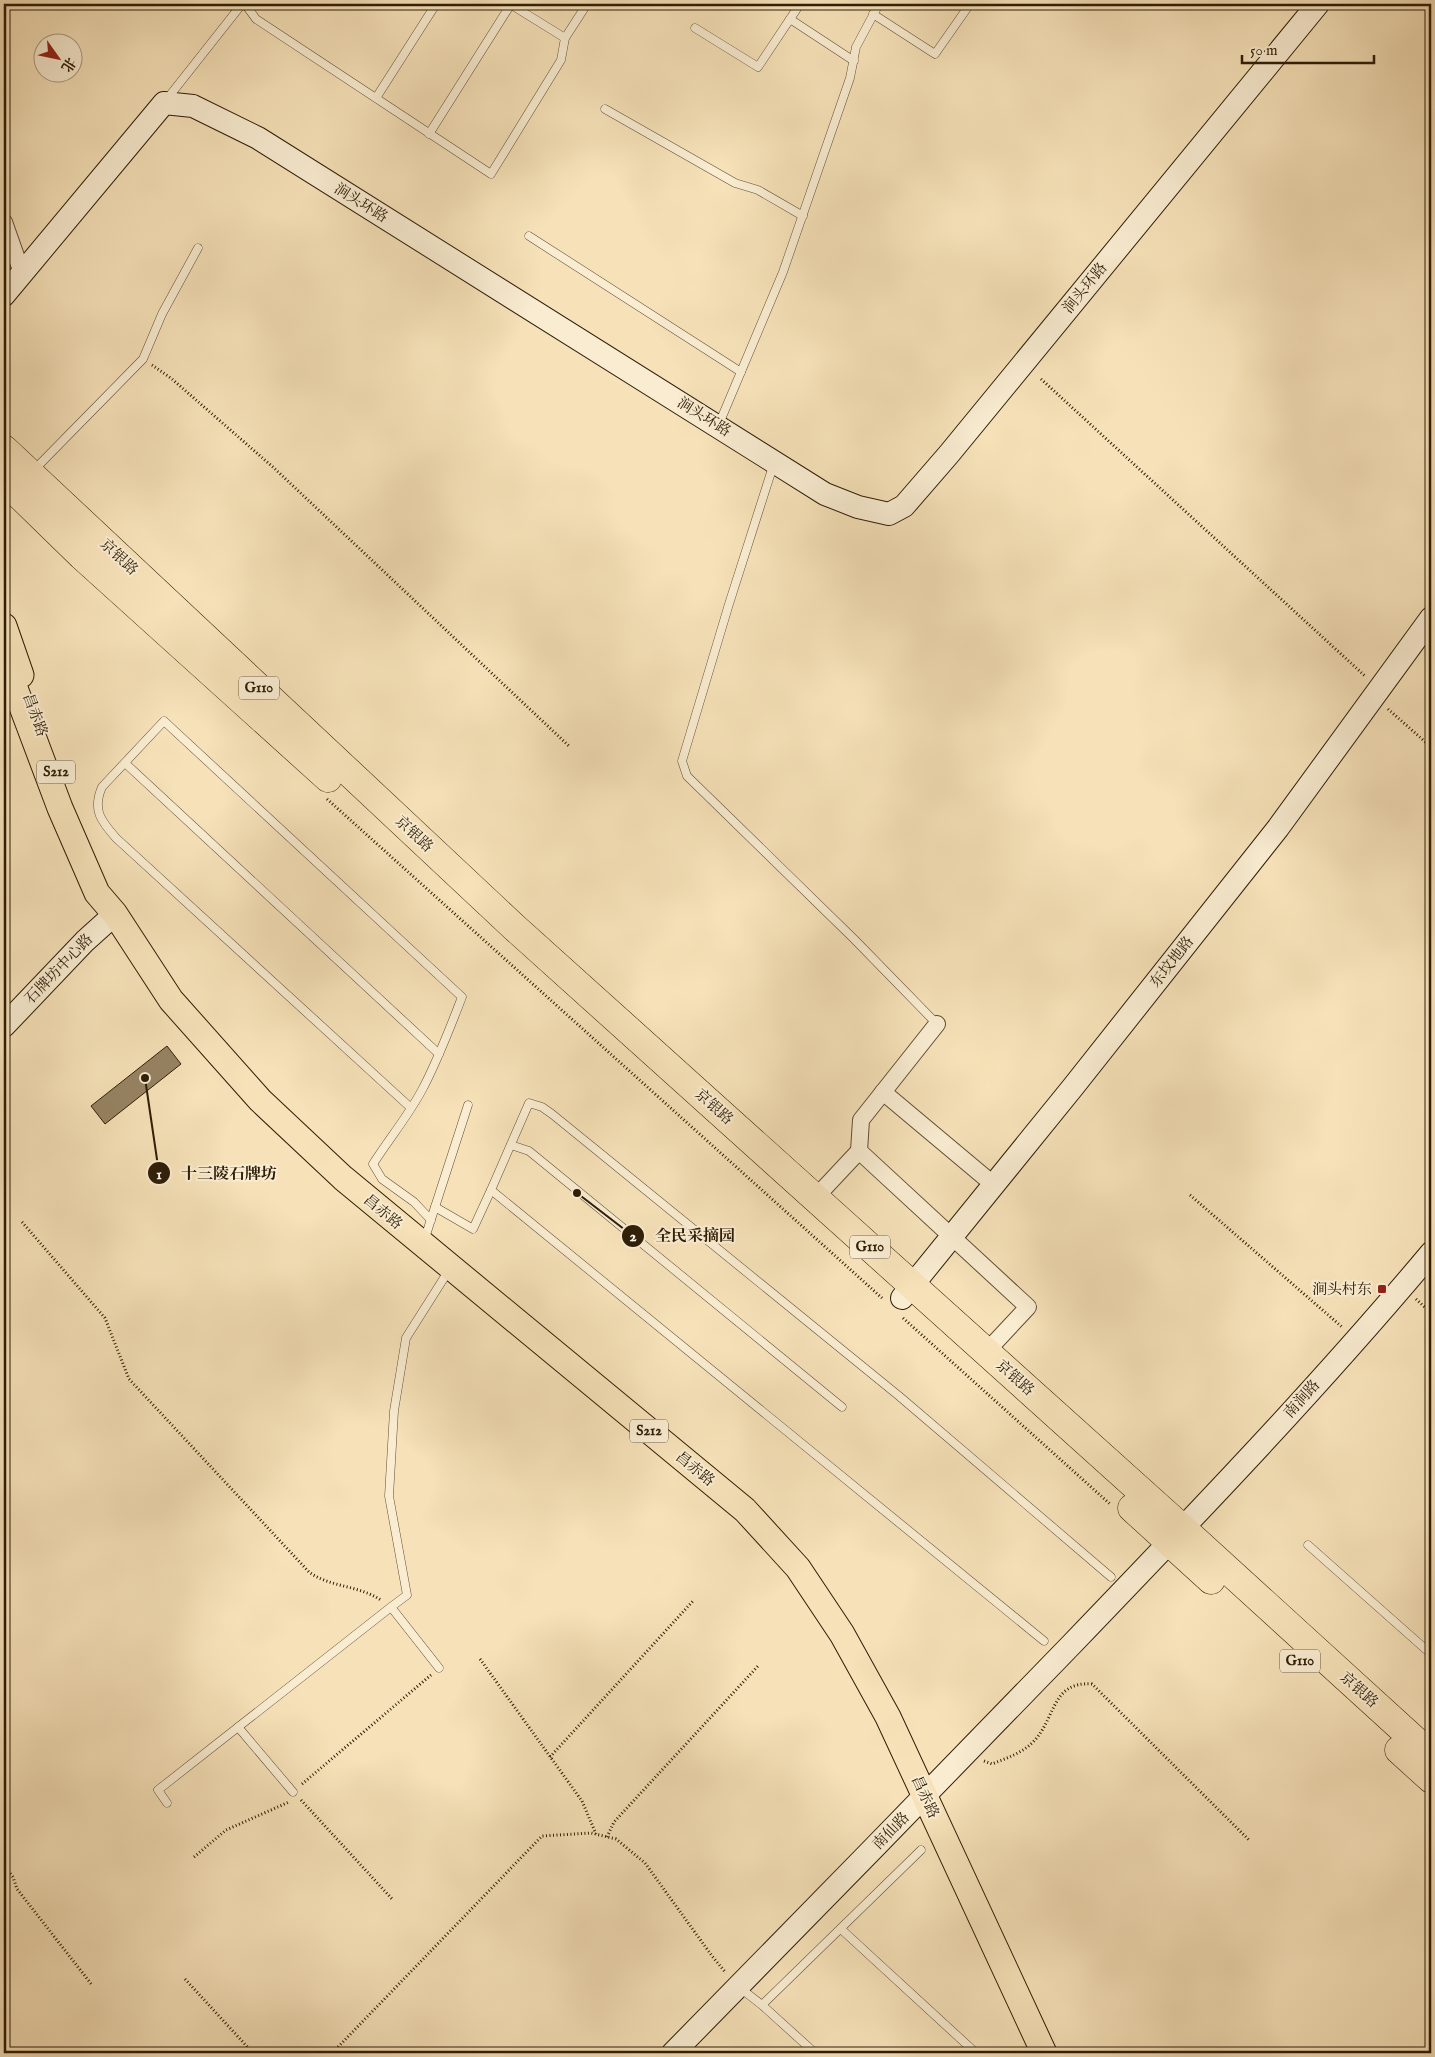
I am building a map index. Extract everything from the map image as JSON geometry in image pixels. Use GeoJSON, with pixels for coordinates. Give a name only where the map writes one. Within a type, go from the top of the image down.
{"type":"FeatureCollection","features":[{"type":"Feature","properties":{"kind":"highway","name":"京银路"},"geometry":{"type":"LineString","coordinates":[[4,449],[507,941]]}},
{"type":"Feature","properties":{"kind":"highway","name":"京银路"},"geometry":{"type":"LineString","coordinates":[[4,480],[82,556],[900,1300],[1431,1755]]}},
{"type":"Feature","properties":{"kind":"highway","name":"京银路"},"geometry":{"type":"LineString","coordinates":[[547,977],[815,1198],[900,1300],[986,1352],[1431,1779]]}},
{"type":"Feature","properties":{"kind":"main road","name":"昌赤路"},"geometry":{"type":"LineString","coordinates":[[4,626],[55,769],[107,889],[115,914]]}},
{"type":"Feature","properties":{"kind":"main road","name":"昌赤路"},"geometry":{"type":"LineString","coordinates":[[5,666],[60,808],[97,893],[115,914],[170,1000],[260,1100],[343,1178],[745,1510],[798,1568],[842,1634],[888,1717],[1044,2053]]}},
{"type":"Feature","properties":{"kind":"street","name":"涧头环路"},"geometry":{"type":"LineString","coordinates":[[164,103],[193,106],[258,138],[825,494],[858,508],[888,514],[904,506],[949,454],[1318,4]]}},
{"type":"Feature","properties":{"kind":"street"},"geometry":{"type":"LineString","coordinates":[[4,295],[164,103]]}},
{"type":"Feature","properties":{"kind":"street"},"geometry":{"type":"LineString","coordinates":[[4,222],[22,273]]}},
{"type":"Feature","properties":{"kind":"street","name":"东坟地路"},"geometry":{"type":"LineString","coordinates":[[900,1300],[1080,1080],[1278,828],[1431,618]]}},
{"type":"Feature","properties":{"kind":"street","name":"石牌坊中心路"},"geometry":{"type":"LineString","coordinates":[[4,1026],[85,941],[115,914]]}},
{"type":"Feature","properties":{"kind":"street"},"geometry":{"type":"LineString","coordinates":[[815,1198],[859,1151],[861,1120],[937,1024]]}},
{"type":"Feature","properties":{"kind":"street"},"geometry":{"type":"LineString","coordinates":[[883,1092],[994,1185]]}},
{"type":"Feature","properties":{"kind":"street"},"geometry":{"type":"LineString","coordinates":[[859,1151],[1028,1307],[986,1352]]}},
{"type":"Feature","properties":{"kind":"street","name":"南涧路"},"geometry":{"type":"LineString","coordinates":[[1176,1536],[1431,1255]]}},
{"type":"Feature","properties":{"kind":"street","name":"南仙路"},"geometry":{"type":"LineString","coordinates":[[673,2053],[1176,1536]]}},
{"type":"Feature","properties":{"kind":"lane"},"geometry":{"type":"LineString","coordinates":[[164,103],[244,4],[256,19],[490,174],[561,60],[565,38],[587,4]]}},
{"type":"Feature","properties":{"kind":"lane"},"geometry":{"type":"LineString","coordinates":[[376,98],[436,4]]}},
{"type":"Feature","properties":{"kind":"lane"},"geometry":{"type":"LineString","coordinates":[[429,134],[511,4],[565,38]]}},
{"type":"Feature","properties":{"kind":"lane"},"geometry":{"type":"LineString","coordinates":[[695,28],[758,67],[800,4]]}},
{"type":"Feature","properties":{"kind":"lane"},"geometry":{"type":"LineString","coordinates":[[718,426],[783,272],[850,78],[856,47],[880,4]]}},
{"type":"Feature","properties":{"kind":"lane"},"geometry":{"type":"LineString","coordinates":[[873,14],[936,54],[970,4]]}},
{"type":"Feature","properties":{"kind":"lane"},"geometry":{"type":"LineString","coordinates":[[790,19],[854,61]]}},
{"type":"Feature","properties":{"kind":"lane"},"geometry":{"type":"LineString","coordinates":[[605,109],[735,182],[758,190],[802,216]]}},
{"type":"Feature","properties":{"kind":"lane"},"geometry":{"type":"LineString","coordinates":[[529,236],[741,372]]}},
{"type":"Feature","properties":{"kind":"lane"},"geometry":{"type":"LineString","coordinates":[[30,474],[143,359],[162,314],[198,248]]}},
{"type":"Feature","properties":{"kind":"lane"},"geometry":{"type":"LineString","coordinates":[[774,462],[728,604],[682,761],[687,776],[854,939],[937,1024]]}},
{"type":"Feature","properties":{"kind":"lane"},"geometry":{"type":"LineString","coordinates":[[411,1108],[116,838],[101,820],[96,800],[102,787],[164,722],[462,997],[439,1054],[411,1108],[373,1164],[382,1179],[414,1202],[430,1220]]}},
{"type":"Feature","properties":{"kind":"lane"},"geometry":{"type":"LineString","coordinates":[[125,763],[439,1054]]}},
{"type":"Feature","properties":{"kind":"lane"},"geometry":{"type":"LineString","coordinates":[[435,1207],[472,1229],[529,1103],[542,1107],[899,1396],[1110,1577]]}},
{"type":"Feature","properties":{"kind":"lane"},"geometry":{"type":"LineString","coordinates":[[422,1245],[468,1105]]}},
{"type":"Feature","properties":{"kind":"lane"},"geometry":{"type":"LineString","coordinates":[[511,1145],[529,1151],[842,1407]]}},
{"type":"Feature","properties":{"kind":"lane"},"geometry":{"type":"LineString","coordinates":[[491,1190],[1044,1641]]}},
{"type":"Feature","properties":{"kind":"lane"},"geometry":{"type":"LineString","coordinates":[[167,1803],[158,1790],[407,1595],[389,1496],[394,1411],[406,1338],[450,1268]]}},
{"type":"Feature","properties":{"kind":"lane"},"geometry":{"type":"LineString","coordinates":[[1308,1545],[1431,1654]]}},
{"type":"Feature","properties":{"kind":"lane"},"geometry":{"type":"LineString","coordinates":[[391,1607],[439,1668]]}},
{"type":"Feature","properties":{"kind":"lane"},"geometry":{"type":"LineString","coordinates":[[238,1727],[296,1795]]}},
{"type":"Feature","properties":{"kind":"lane"},"geometry":{"type":"LineString","coordinates":[[762,2006],[921,1850]]}},
{"type":"Feature","properties":{"kind":"lane"},"geometry":{"type":"LineString","coordinates":[[840,1929],[976,2053]]}},
{"type":"Feature","properties":{"kind":"lane"},"geometry":{"type":"LineString","coordinates":[[738,1987],[815,2053]]}},
{"type":"Feature","properties":{"kind":"path"},"geometry":{"type":"LineString","coordinates":[[143,359],[172,379],[274,468],[570,747]]}},
{"type":"Feature","properties":{"kind":"path"},"geometry":{"type":"LineString","coordinates":[[1041,380],[1377,693],[1431,747]]}},
{"type":"Feature","properties":{"kind":"path"},"geometry":{"type":"LineString","coordinates":[[507,941],[900,1300],[1112,1506]]}},
{"type":"Feature","properties":{"kind":"path"},"geometry":{"type":"LineString","coordinates":[[1190,1195],[1356,1339]]}},
{"type":"Feature","properties":{"kind":"path"},"geometry":{"type":"LineString","coordinates":[[22,1222],[105,1318],[129,1380],[309,1572],[321,1581],[351,1587],[376,1596],[391,1607]]}},
{"type":"Feature","properties":{"kind":"path"},"geometry":{"type":"LineString","coordinates":[[550,1757],[693,1602]]}},
{"type":"Feature","properties":{"kind":"path"},"geometry":{"type":"LineString","coordinates":[[480,1659],[582,1801],[596,1834]]}},
{"type":"Feature","properties":{"kind":"path"},"geometry":{"type":"LineString","coordinates":[[608,1837],[614,1822],[758,1666]]}},
{"type":"Feature","properties":{"kind":"path"},"geometry":{"type":"LineString","coordinates":[[194,1858],[226,1830],[296,1795],[439,1668]]}},
{"type":"Feature","properties":{"kind":"path"},"geometry":{"type":"LineString","coordinates":[[971,1748],[985,1762],[992,1764],[1019,1753],[1042,1732],[1053,1707],[1065,1690],[1079,1683],[1092,1684],[1250,1841]]}},
{"type":"Feature","properties":{"kind":"path"},"geometry":{"type":"LineString","coordinates":[[296,1795],[394,1900]]}},
{"type":"Feature","properties":{"kind":"path"},"geometry":{"type":"LineString","coordinates":[[338,2047],[542,1836],[596,1834],[616,1839],[645,1863],[712,1956],[738,1987]]}},
{"type":"Feature","properties":{"kind":"path"},"geometry":{"type":"LineString","coordinates":[[4,1865],[13,1877],[16,1889],[92,1985]]}},
{"type":"Feature","properties":{"kind":"path"},"geometry":{"type":"LineString","coordinates":[[185,1979],[252,2053]]}},
{"type":"Feature","properties":{"kind":"building"},"geometry":{"type":"Polygon","coordinates":[[[167,1046],[181,1064],[105,1124],[91,1106],[167,1046]]]}},
{"type":"Feature","properties":{"kind":"place","name":"十三陵石牌坊"},"geometry":{"type":"Point","coordinates":[145,1078]}},
{"type":"Feature","properties":{"kind":"place","name":"全民采摘园"},"geometry":{"type":"Point","coordinates":[577,1193]}},
{"type":"Feature","properties":{"kind":"place","name":"涧头村东"},"geometry":{"type":"Point","coordinates":[1382,1289]}}]}
